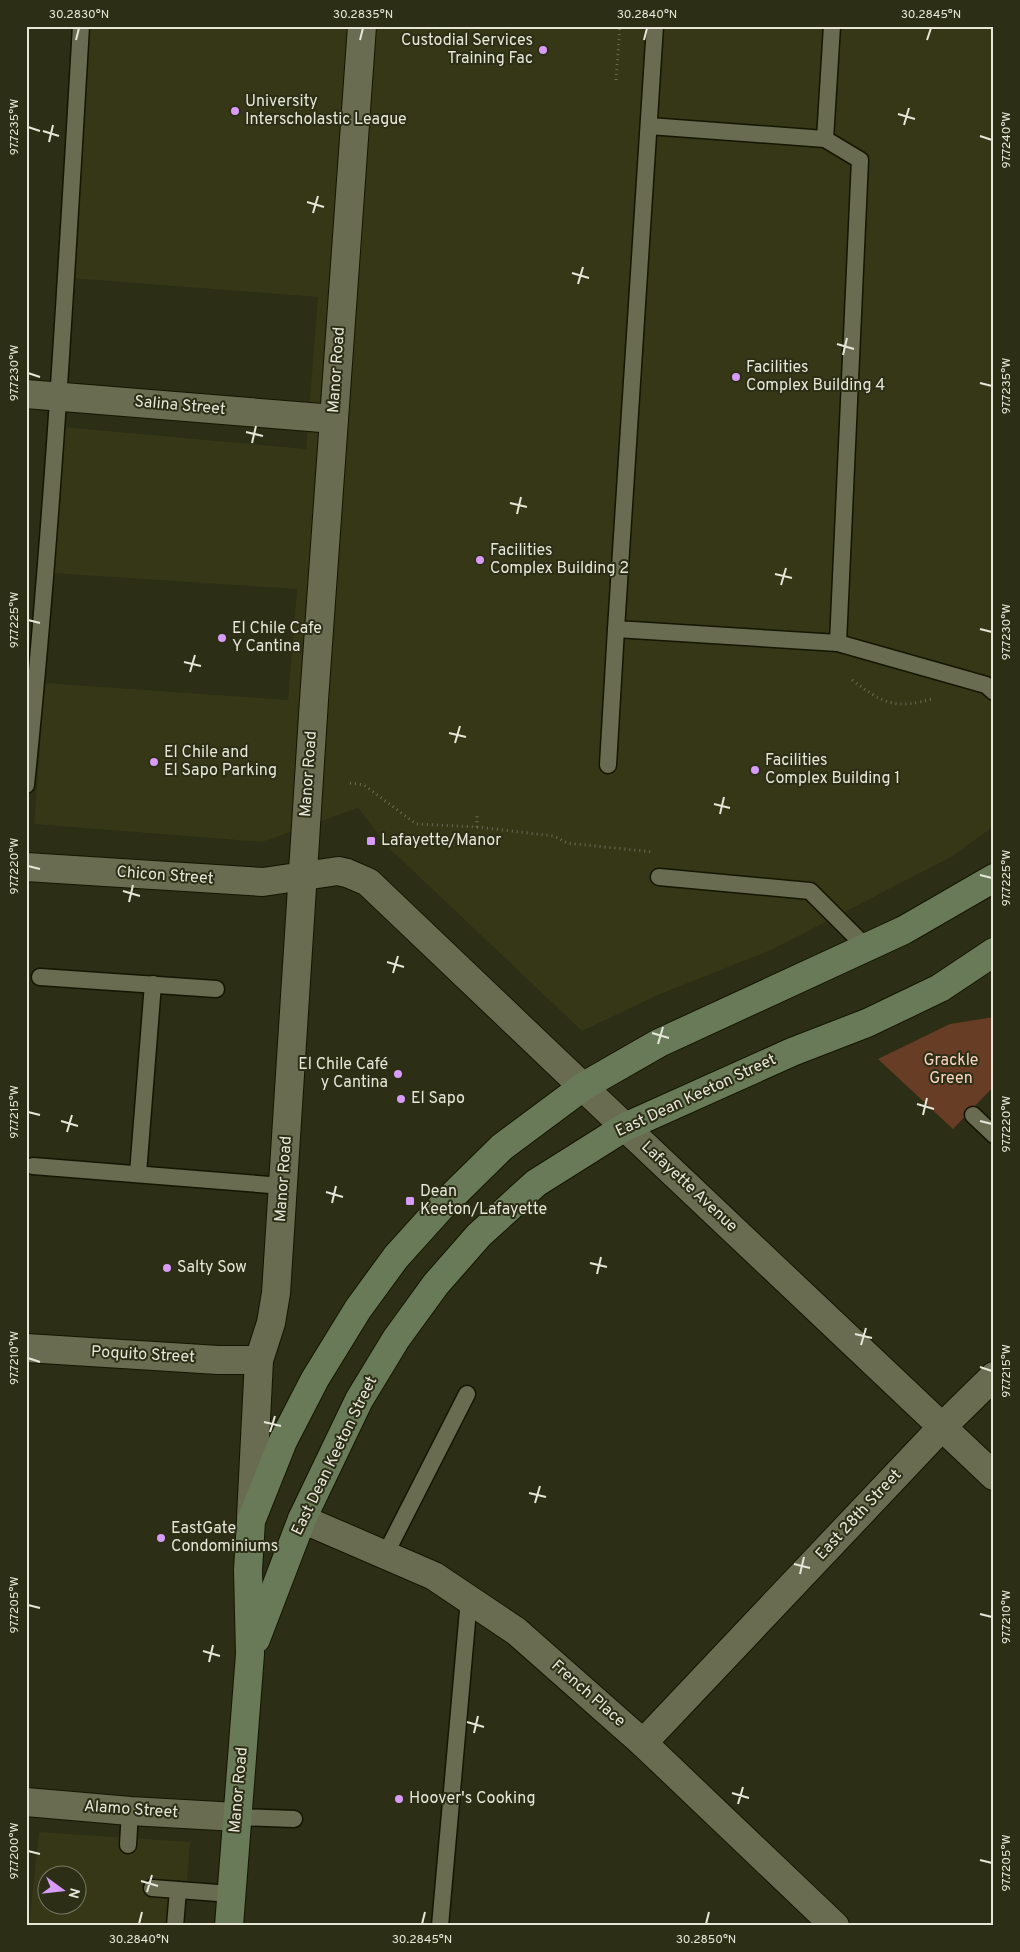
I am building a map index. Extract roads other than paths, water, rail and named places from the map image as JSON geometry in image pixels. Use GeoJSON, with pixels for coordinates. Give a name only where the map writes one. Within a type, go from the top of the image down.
{"type":"FeatureCollection","features":[{"type":"Feature","properties":{"kind":"main road"},"geometry":{"type":"LineString","coordinates":[[250,1654],[248,1570],[251,1521],[283,1442],[315,1379],[358,1309],[396,1257],[442,1206],[502,1147],[584,1086],[659,1042],[904,930],[994,878]]}},
{"type":"Feature","properties":{"kind":"main road","name":"East Dean Keeton Street"},"geometry":{"type":"LineString","coordinates":[[250,1654],[302,1519],[359,1400],[396,1339],[436,1284],[479,1235],[536,1183],[625,1126],[792,1052],[867,1023],[940,988],[994,952]]}},
{"type":"Feature","properties":{"kind":"main road","name":"Manor Road"},"geometry":{"type":"LineString","coordinates":[[229,1926],[250,1654]]}},
{"type":"Feature","properties":{"kind":"street","name":"Manor Road"},"geometry":{"type":"LineString","coordinates":[[251,1521],[259,1360],[271,1323],[276,1293],[362,26]]}},
{"type":"Feature","properties":{"kind":"street","name":"Salina Street"},"geometry":{"type":"LineString","coordinates":[[26,394],[334,419]]}},
{"type":"Feature","properties":{"kind":"street","name":"Chicon Street"},"geometry":{"type":"LineString","coordinates":[[26,867],[263,882],[303,876]]}},
{"type":"Feature","properties":{"kind":"street","name":"Lafayette Avenue"},"geometry":{"type":"LineString","coordinates":[[303,876],[338,871],[368,882],[994,1476]]}},
{"type":"Feature","properties":{"kind":"street","name":"Poquito Street"},"geometry":{"type":"LineString","coordinates":[[26,1348],[218,1360],[259,1360]]}},
{"type":"Feature","properties":{"kind":"street","name":"East 28th Street"},"geometry":{"type":"LineString","coordinates":[[643,1743],[942,1427],[994,1376]]}},
{"type":"Feature","properties":{"kind":"street","name":"French Place"},"geometry":{"type":"LineString","coordinates":[[302,1519],[434,1576],[516,1631],[643,1743],[835,1926]]}},
{"type":"Feature","properties":{"kind":"street","name":"Alamo Street"},"geometry":{"type":"LineString","coordinates":[[26,1802],[130,1811],[237,1817]]}},
{"type":"Feature","properties":{"kind":"lane"},"geometry":{"type":"LineString","coordinates":[[26,785],[37,678],[60,396],[81,26]]}},
{"type":"Feature","properties":{"kind":"lane"},"geometry":{"type":"LineString","coordinates":[[608,765],[655,26]]}},
{"type":"Feature","properties":{"kind":"lane"},"geometry":{"type":"LineString","coordinates":[[825,139],[832,26]]}},
{"type":"Feature","properties":{"kind":"lane"},"geometry":{"type":"LineString","coordinates":[[649,126],[825,139],[860,160],[838,643]]}},
{"type":"Feature","properties":{"kind":"lane"},"geometry":{"type":"LineString","coordinates":[[616,629],[838,643],[986,685],[994,692]]}},
{"type":"Feature","properties":{"kind":"lane"},"geometry":{"type":"LineString","coordinates":[[658,877],[810,890],[867,948]]}},
{"type":"Feature","properties":{"kind":"lane"},"geometry":{"type":"LineString","coordinates":[[40,977],[216,989]]}},
{"type":"Feature","properties":{"kind":"lane"},"geometry":{"type":"LineString","coordinates":[[138,1173],[153,984]]}},
{"type":"Feature","properties":{"kind":"lane"},"geometry":{"type":"LineString","coordinates":[[973,1115],[994,1135]]}},
{"type":"Feature","properties":{"kind":"lane"},"geometry":{"type":"LineString","coordinates":[[33,1166],[283,1186]]}},
{"type":"Feature","properties":{"kind":"lane"},"geometry":{"type":"LineString","coordinates":[[385,1555],[467,1394]]}},
{"type":"Feature","properties":{"kind":"lane"},"geometry":{"type":"LineString","coordinates":[[440,1926],[469,1599]]}},
{"type":"Feature","properties":{"kind":"lane"},"geometry":{"type":"LineString","coordinates":[[128,1845],[130,1811]]}},
{"type":"Feature","properties":{"kind":"lane"},"geometry":{"type":"LineString","coordinates":[[237,1817],[294,1819]]}},
{"type":"Feature","properties":{"kind":"lane"},"geometry":{"type":"LineString","coordinates":[[152,1888],[231,1894]]}},
{"type":"Feature","properties":{"kind":"lane"},"geometry":{"type":"LineString","coordinates":[[176,1926],[178,1890]]}},
{"type":"Feature","properties":{"kind":"place","name":"Custodial Services Training Fac"},"geometry":{"type":"Point","coordinates":[543,50]}},
{"type":"Feature","properties":{"kind":"place","name":"University Interscholastic League"},"geometry":{"type":"Point","coordinates":[235,111]}},
{"type":"Feature","properties":{"kind":"place","name":"Facilities Complex Building 4"},"geometry":{"type":"Point","coordinates":[736,377]}},
{"type":"Feature","properties":{"kind":"place","name":"Facilities Complex Building 2"},"geometry":{"type":"Point","coordinates":[480,560]}},
{"type":"Feature","properties":{"kind":"place","name":"El Chile Cafe Y Cantina"},"geometry":{"type":"Point","coordinates":[222,638]}},
{"type":"Feature","properties":{"kind":"place","name":"El Chile and El Sapo Parking"},"geometry":{"type":"Point","coordinates":[154,762]}},
{"type":"Feature","properties":{"kind":"place","name":"Facilities Complex Building 1"},"geometry":{"type":"Point","coordinates":[755,770]}},
{"type":"Feature","properties":{"kind":"place","name":"Lafayette/Manor"},"geometry":{"type":"Point","coordinates":[371,841]}},
{"type":"Feature","properties":{"kind":"place","name":"El Chile Café y Cantina"},"geometry":{"type":"Point","coordinates":[398,1074]}},
{"type":"Feature","properties":{"kind":"place","name":"El Sapo"},"geometry":{"type":"Point","coordinates":[401,1099]}},
{"type":"Feature","properties":{"kind":"place","name":"Dean Keeton/Lafayette"},"geometry":{"type":"Point","coordinates":[410,1201]}},
{"type":"Feature","properties":{"kind":"place","name":"Salty Sow"},"geometry":{"type":"Point","coordinates":[167,1268]}},
{"type":"Feature","properties":{"kind":"place","name":"EastGate Condominiums"},"geometry":{"type":"Point","coordinates":[161,1538]}},
{"type":"Feature","properties":{"kind":"place","name":"Hoover's Cooking"},"geometry":{"type":"Point","coordinates":[399,1799]}},
{"type":"Feature","properties":{"kind":"park label","name":"Grackle Green"},"geometry":{"type":"Point","coordinates":[951,1070]}}]}
